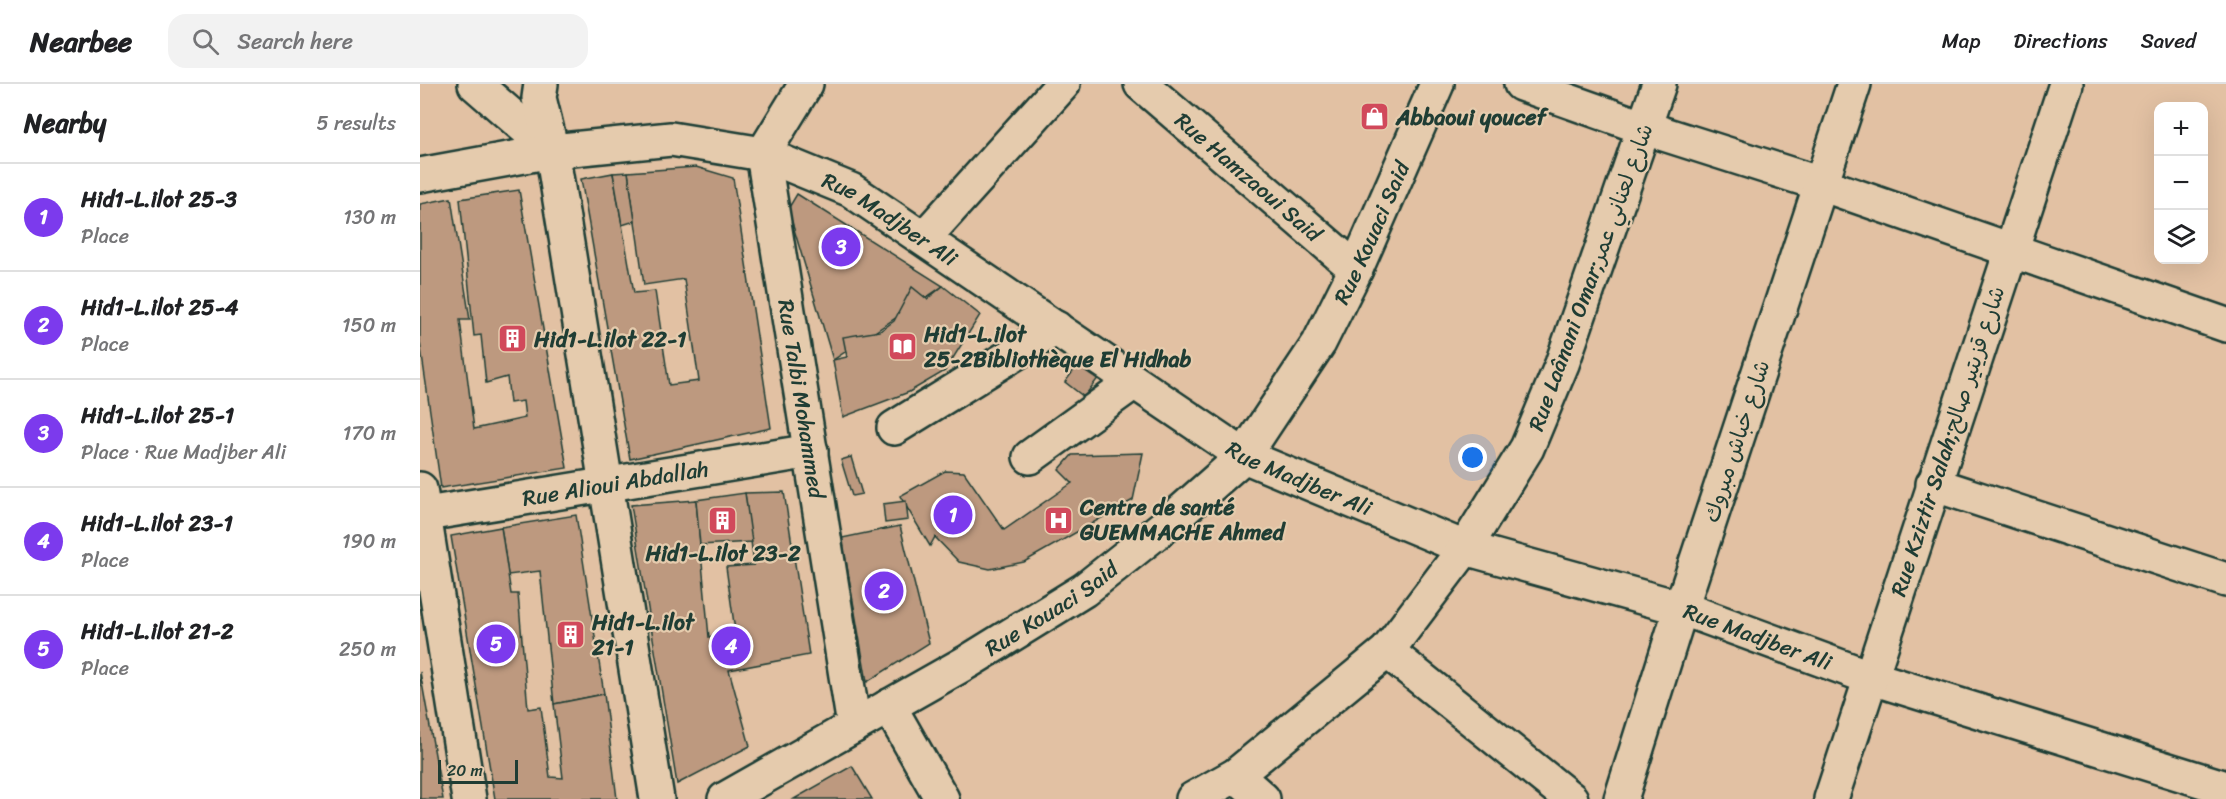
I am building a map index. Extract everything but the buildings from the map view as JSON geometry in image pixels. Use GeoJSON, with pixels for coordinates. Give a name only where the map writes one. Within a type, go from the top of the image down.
{"type":"FeatureCollection","features":[{"type":"Feature","properties":{"kind":"street"},"geometry":{"type":"LineString","coordinates":[[475,84],[552,152]]}},
{"type":"Feature","properties":{"kind":"street"},"geometry":{"type":"LineString","coordinates":[[541,84],[539,98],[552,152],[657,799]]}},
{"type":"Feature","properties":{"kind":"street"},"geometry":{"type":"LineString","coordinates":[[763,154],[806,84]]}},
{"type":"Feature","properties":{"kind":"street"},"geometry":{"type":"LineString","coordinates":[[924,238],[1063,84]]}},
{"type":"Feature","properties":{"kind":"street","name":"Rue Hamzaoui Said"},"geometry":{"type":"LineString","coordinates":[[1141,84],[1356,268]]}},
{"type":"Feature","properties":{"kind":"street","name":"Rue Kouaci Said"},"geometry":{"type":"LineString","coordinates":[[725,799],[969,661],[1084,590],[1167,524],[1244,456],[1318,343],[1356,268],[1437,84]]}},
{"type":"Feature","properties":{"kind":"street"},"geometry":{"type":"LineString","coordinates":[[1521,84],[1645,128],[1821,184],[2226,325]]}},
{"type":"Feature","properties":{"kind":"street","name":"Rue Laânani Omar;شارع لعناني عمر"},"geometry":{"type":"LineString","coordinates":[[1193,799],[1236,775],[1387,651],[1465,548],[1527,448],[1562,364],[1659,84]]}},
{"type":"Feature","properties":{"kind":"street","name":"شارع خباش مبروك"},"geometry":{"type":"LineString","coordinates":[[1621,799],[1680,608],[1854,84]]}},
{"type":"Feature","properties":{"kind":"street","name":"Rue Kziztir Salah;شارع قزيتير صالح"},"geometry":{"type":"LineString","coordinates":[[1831,799],[1869,677],[2066,84]]}},
{"type":"Feature","properties":{"kind":"street","name":"Rue Madjber Ali"},"geometry":{"type":"LineString","coordinates":[[420,175],[552,152],[671,139],[763,154],[851,190],[1244,456],[1465,548],[1680,608],[1869,677],[2226,788]]}},
{"type":"Feature","properties":{"kind":"street","name":"Rue Talbi Mohammed"},"geometry":{"type":"LineString","coordinates":[[763,154],[854,726]]}},
{"type":"Feature","properties":{"kind":"street"},"geometry":{"type":"LineString","coordinates":[[894,428],[1056,328]]}},
{"type":"Feature","properties":{"kind":"street"},"geometry":{"type":"LineString","coordinates":[[1030,457],[1134,382]]}},
{"type":"Feature","properties":{"kind":"street","name":"Rue Alioui Abdallah"},"geometry":{"type":"LineString","coordinates":[[421,506],[606,485],[811,451]]}},
{"type":"Feature","properties":{"kind":"street"},"geometry":{"type":"LineString","coordinates":[[1933,484],[2226,580]]}},
{"type":"Feature","properties":{"kind":"street"},"geometry":{"type":"LineString","coordinates":[[421,506],[469,799]]}},
{"type":"Feature","properties":{"kind":"street"},"geometry":{"type":"LineString","coordinates":[[1387,651],[1571,799]]}},
{"type":"Feature","properties":{"kind":"street"},"geometry":{"type":"LineString","coordinates":[[889,706],[942,799]]}},
{"type":"Feature","properties":{"kind":"street"},"geometry":{"type":"LineString","coordinates":[[1236,775],[1263,799]]}},
{"type":"Feature","properties":{"kind":"place","name":"Abbaoui youcef"},"geometry":{"type":"Point","coordinates":[1375,117]}},
{"type":"Feature","properties":{"kind":"place","name":"Hid1-L.ilot 25-1"},"geometry":{"type":"Point","coordinates":[841,247]}},
{"type":"Feature","properties":{"kind":"place","name":"Hid1-L.ilot 22-1"},"geometry":{"type":"Point","coordinates":[513,339]}},
{"type":"Feature","properties":{"kind":"place","name":"Hid1-L.ilot 25-2Bibliothèque El Hidhab"},"geometry":{"type":"Point","coordinates":[903,347]}},
{"type":"Feature","properties":{"kind":"place","name":"Hid1-L.ilot 25-3"},"geometry":{"type":"Point","coordinates":[953,515]}},
{"type":"Feature","properties":{"kind":"place","name":"Centre de santé GUEMMACHE Ahmed"},"geometry":{"type":"Point","coordinates":[1059,520]}},
{"type":"Feature","properties":{"kind":"place","name":"Hid1-L.ilot 23-2"},"geometry":{"type":"Point","coordinates":[723,521]}},
{"type":"Feature","properties":{"kind":"place","name":"Hid1-L.ilot 25-4"},"geometry":{"type":"Point","coordinates":[884,591]}},
{"type":"Feature","properties":{"kind":"place","name":"Hid1-L.ilot 21-1"},"geometry":{"type":"Point","coordinates":[571,635]}},
{"type":"Feature","properties":{"kind":"place","name":"Hid1-L.ilot 21-2"},"geometry":{"type":"Point","coordinates":[496,644]}},
{"type":"Feature","properties":{"kind":"place","name":"Hid1-L.ilot 23-1"},"geometry":{"type":"Point","coordinates":[731,646]}}]}
